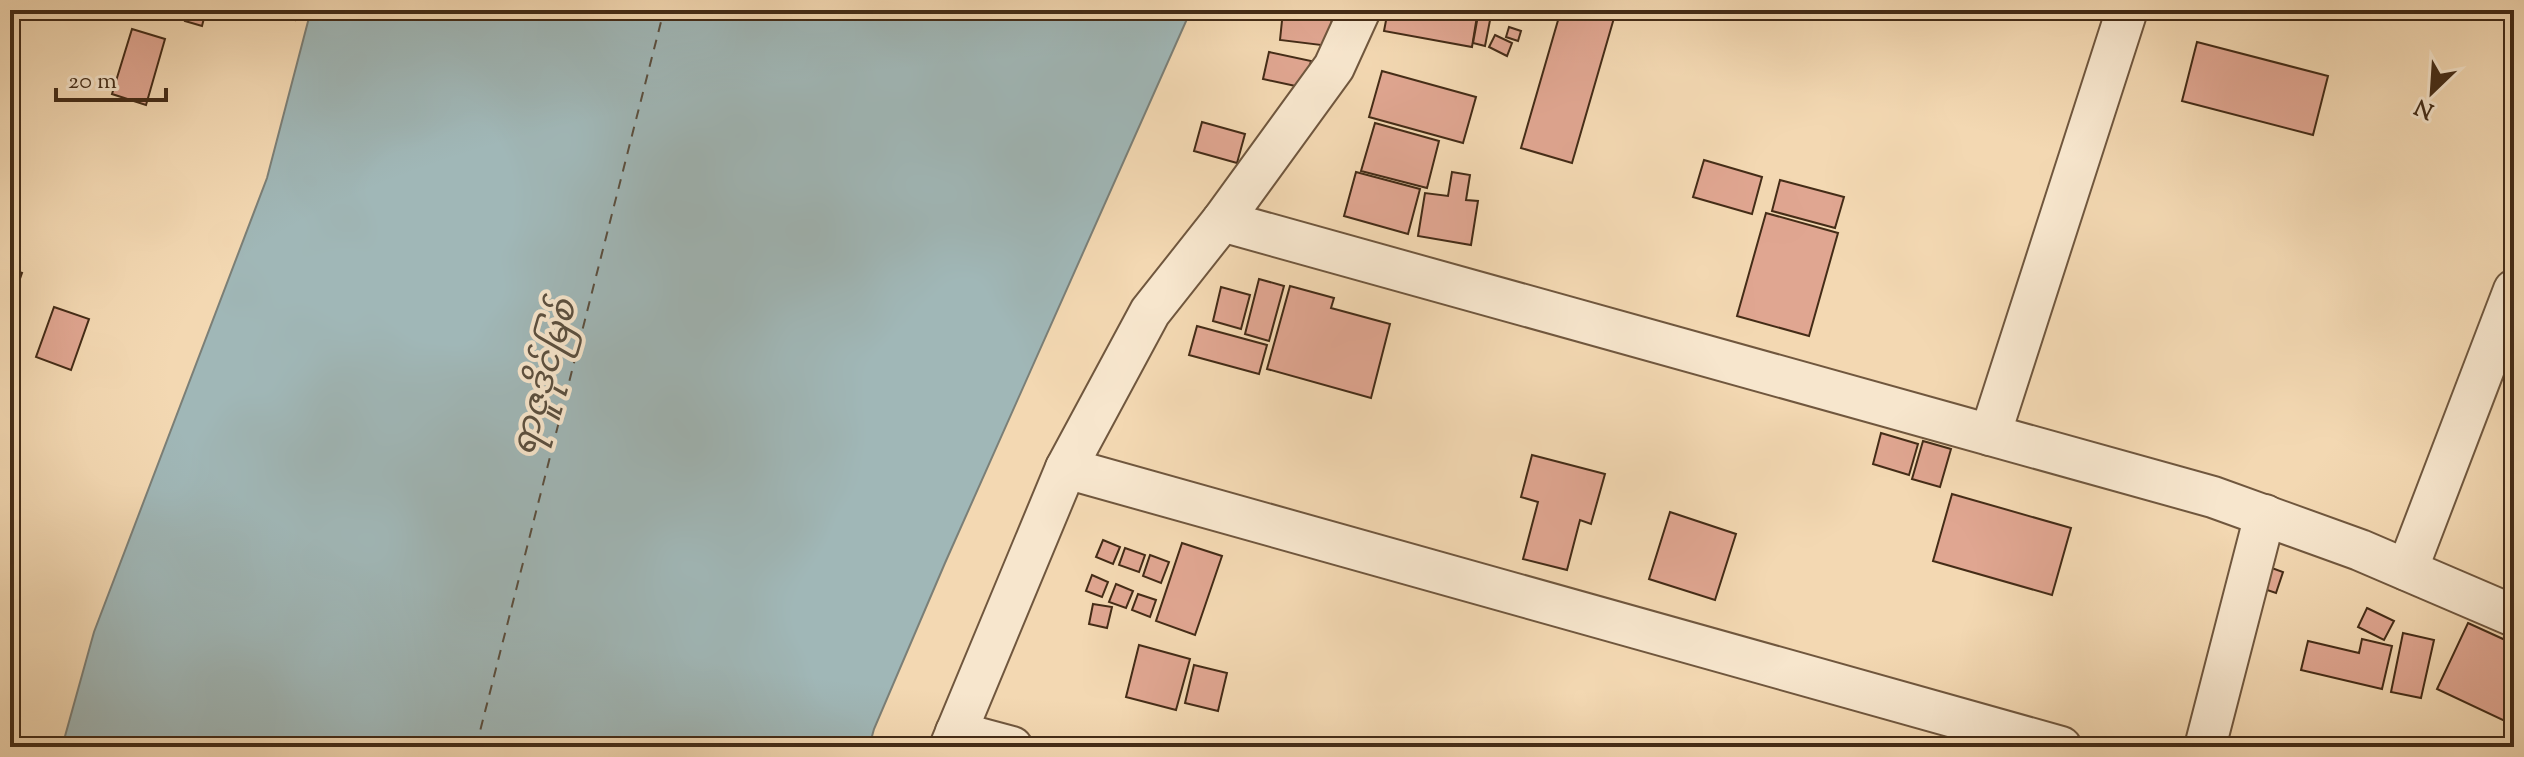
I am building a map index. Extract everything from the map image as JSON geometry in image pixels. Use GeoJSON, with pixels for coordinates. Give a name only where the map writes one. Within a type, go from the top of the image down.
{"type":"FeatureCollection","features":[{"type":"Feature","properties":{"kind":"street"},"geometry":{"type":"LineString","coordinates":[[1012,747],[953,740],[1066,468],[1150,312],[1222,221],[1334,67],[1360,10]]}},
{"type":"Feature","properties":{"kind":"street"},"geometry":{"type":"LineString","coordinates":[[1990,435],[2127,10]]}},
{"type":"Feature","properties":{"kind":"street"},"geometry":{"type":"LineString","coordinates":[[1222,221],[2213,497],[2407,570],[2514,616]]}},
{"type":"Feature","properties":{"kind":"street"},"geometry":{"type":"LineString","coordinates":[[2407,570],[2514,290]]}},
{"type":"Feature","properties":{"kind":"street"},"geometry":{"type":"LineString","coordinates":[[1066,468],[2061,747]]}},
{"type":"Feature","properties":{"kind":"street"},"geometry":{"type":"LineString","coordinates":[[2205,747],[2265,515]]}},
{"type":"Feature","properties":{"kind":"water","name":"ရာဇူဒိုင်မြစ်"},"geometry":{"type":"Polygon","coordinates":[[[311,10],[1191,10],[945,563],[869,747],[62,747],[94,632],[267,178],[311,10]]]}},
{"type":"Feature","properties":{"kind":"building"},"geometry":{"type":"Polygon","coordinates":[[[188,10],[206,10],[202,26],[185,21],[188,10]]]}},
{"type":"Feature","properties":{"kind":"building"},"geometry":{"type":"Polygon","coordinates":[[[260,10],[298,10],[295,20],[260,10]]]}},
{"type":"Feature","properties":{"kind":"building"},"geometry":{"type":"Polygon","coordinates":[[[1318,10],[1333,10],[1329,46],[1280,40],[1283,11],[1317,14],[1318,10]]]}},
{"type":"Feature","properties":{"kind":"building"},"geometry":{"type":"Polygon","coordinates":[[[1388,10],[1478,10],[1472,47],[1384,31],[1388,10]]]}},
{"type":"Feature","properties":{"kind":"building"},"geometry":{"type":"Polygon","coordinates":[[[1479,10],[1492,10],[1485,46],[1473,43],[1479,10]]]}},
{"type":"Feature","properties":{"kind":"building"},"geometry":{"type":"Polygon","coordinates":[[[1561,10],[1585,10],[1614,18],[1572,163],[1521,148],[1561,10]]]}},
{"type":"Feature","properties":{"kind":"building"},"geometry":{"type":"Polygon","coordinates":[[[1509,27],[1521,31],[1518,41],[1506,37],[1509,27]]]}},
{"type":"Feature","properties":{"kind":"building"},"geometry":{"type":"Polygon","coordinates":[[[132,29],[165,39],[146,105],[112,94],[132,29]]]}},
{"type":"Feature","properties":{"kind":"building"},"geometry":{"type":"Polygon","coordinates":[[[1495,35],[1512,43],[1507,56],[1489,47],[1495,35]]]}},
{"type":"Feature","properties":{"kind":"building"},"geometry":{"type":"Polygon","coordinates":[[[2197,42],[2328,76],[2313,135],[2182,101],[2197,42]]]}},
{"type":"Feature","properties":{"kind":"building"},"geometry":{"type":"Polygon","coordinates":[[[1269,52],[1311,61],[1305,88],[1263,79],[1269,52]]]}},
{"type":"Feature","properties":{"kind":"building"},"geometry":{"type":"Polygon","coordinates":[[[1382,71],[1476,97],[1463,143],[1369,117],[1382,71]]]}},
{"type":"Feature","properties":{"kind":"building"},"geometry":{"type":"Polygon","coordinates":[[[1202,122],[1245,134],[1237,163],[1194,151],[1202,122]]]}},
{"type":"Feature","properties":{"kind":"building"},"geometry":{"type":"Polygon","coordinates":[[[1375,123],[1439,141],[1427,188],[1361,171],[1375,123]]]}},
{"type":"Feature","properties":{"kind":"building"},"geometry":{"type":"Polygon","coordinates":[[[1704,160],[1762,177],[1752,214],[1693,197],[1704,160]]]}},
{"type":"Feature","properties":{"kind":"building"},"geometry":{"type":"Polygon","coordinates":[[[1356,172],[1420,189],[1408,234],[1344,216],[1356,172]]]}},
{"type":"Feature","properties":{"kind":"building"},"geometry":{"type":"Polygon","coordinates":[[[1452,172],[1470,175],[1466,200],[1478,201],[1471,245],[1418,236],[1425,193],[1448,196],[1452,172]]]}},
{"type":"Feature","properties":{"kind":"building"},"geometry":{"type":"Polygon","coordinates":[[[1780,180],[1844,197],[1835,228],[1772,211],[1780,180]]]}},
{"type":"Feature","properties":{"kind":"building"},"geometry":{"type":"Polygon","coordinates":[[[1766,213],[1838,233],[1809,336],[1737,316],[1766,213]]]}},
{"type":"Feature","properties":{"kind":"building"},"geometry":{"type":"Polygon","coordinates":[[[10,269],[22,273],[10,308],[10,269]]]}},
{"type":"Feature","properties":{"kind":"building"},"geometry":{"type":"Polygon","coordinates":[[[1259,279],[1284,286],[1269,341],[1245,334],[1259,279]]]}},
{"type":"Feature","properties":{"kind":"building"},"geometry":{"type":"Polygon","coordinates":[[[1290,286],[1334,298],[1331,308],[1390,324],[1371,398],[1267,369],[1290,286]]]}},
{"type":"Feature","properties":{"kind":"building"},"geometry":{"type":"Polygon","coordinates":[[[1221,287],[1250,295],[1241,329],[1213,321],[1221,287]]]}},
{"type":"Feature","properties":{"kind":"building"},"geometry":{"type":"Polygon","coordinates":[[[54,307],[89,319],[71,370],[36,357],[54,307]]]}},
{"type":"Feature","properties":{"kind":"building"},"geometry":{"type":"Polygon","coordinates":[[[1197,326],[1267,345],[1259,374],[1189,355],[1197,326]]]}},
{"type":"Feature","properties":{"kind":"building"},"geometry":{"type":"Polygon","coordinates":[[[1881,433],[1918,444],[1909,475],[1873,464],[1881,433]]]}},
{"type":"Feature","properties":{"kind":"building"},"geometry":{"type":"Polygon","coordinates":[[[1923,441],[1951,449],[1940,487],[1912,479],[1923,441]]]}},
{"type":"Feature","properties":{"kind":"building"},"geometry":{"type":"Polygon","coordinates":[[[1532,455],[1605,474],[1591,524],[1580,520],[1567,570],[1523,559],[1538,502],[1521,497],[1532,455]]]}},
{"type":"Feature","properties":{"kind":"building"},"geometry":{"type":"Polygon","coordinates":[[[1952,494],[2071,528],[2052,595],[1933,561],[1952,494]]]}},
{"type":"Feature","properties":{"kind":"building"},"geometry":{"type":"Polygon","coordinates":[[[1670,512],[1736,534],[1715,600],[1649,579],[1670,512]]]}},
{"type":"Feature","properties":{"kind":"building"},"geometry":{"type":"Polygon","coordinates":[[[1103,540],[1120,547],[1113,564],[1096,557],[1103,540]]]}},
{"type":"Feature","properties":{"kind":"building"},"geometry":{"type":"Polygon","coordinates":[[[1182,543],[1222,556],[1195,635],[1156,621],[1182,543]]]}},
{"type":"Feature","properties":{"kind":"building"},"geometry":{"type":"Polygon","coordinates":[[[1125,548],[1145,555],[1139,572],[1119,565],[1125,548]]]}},
{"type":"Feature","properties":{"kind":"building"},"geometry":{"type":"Polygon","coordinates":[[[1150,555],[1169,562],[1161,583],[1143,576],[1150,555]]]}},
{"type":"Feature","properties":{"kind":"building"},"geometry":{"type":"Polygon","coordinates":[[[2269,567],[2283,572],[2276,593],[2261,588],[2269,567]]]}},
{"type":"Feature","properties":{"kind":"building"},"geometry":{"type":"Polygon","coordinates":[[[1092,575],[1108,582],[1102,597],[1086,591],[1092,575]]]}},
{"type":"Feature","properties":{"kind":"building"},"geometry":{"type":"Polygon","coordinates":[[[1116,584],[1133,591],[1126,608],[1109,602],[1116,584]]]}},
{"type":"Feature","properties":{"kind":"building"},"geometry":{"type":"Polygon","coordinates":[[[1138,594],[1156,600],[1150,617],[1132,610],[1138,594]]]}},
{"type":"Feature","properties":{"kind":"building"},"geometry":{"type":"Polygon","coordinates":[[[1093,604],[1112,607],[1107,628],[1089,624],[1093,604]]]}},
{"type":"Feature","properties":{"kind":"building"},"geometry":{"type":"Polygon","coordinates":[[[2367,608],[2394,621],[2384,640],[2358,627],[2367,608]]]}},
{"type":"Feature","properties":{"kind":"building"},"geometry":{"type":"Polygon","coordinates":[[[2468,623],[2514,644],[2514,708],[2507,722],[2437,689],[2468,623]]]}},
{"type":"Feature","properties":{"kind":"building"},"geometry":{"type":"Polygon","coordinates":[[[2403,633],[2434,640],[2421,698],[2391,692],[2403,633]]]}},
{"type":"Feature","properties":{"kind":"building"},"geometry":{"type":"Polygon","coordinates":[[[2362,639],[2392,646],[2382,689],[2301,670],[2308,641],[2359,653],[2362,639]]]}},
{"type":"Feature","properties":{"kind":"building"},"geometry":{"type":"Polygon","coordinates":[[[1139,645],[1190,659],[1176,710],[1126,697],[1139,645]]]}},
{"type":"Feature","properties":{"kind":"building"},"geometry":{"type":"Polygon","coordinates":[[[1194,665],[1227,673],[1218,711],[1185,703],[1194,665]]]}},
{"type":"Feature","properties":{"kind":"ferry route"},"geometry":{"type":"LineString","coordinates":[[476,747],[664,10]]}}]}
